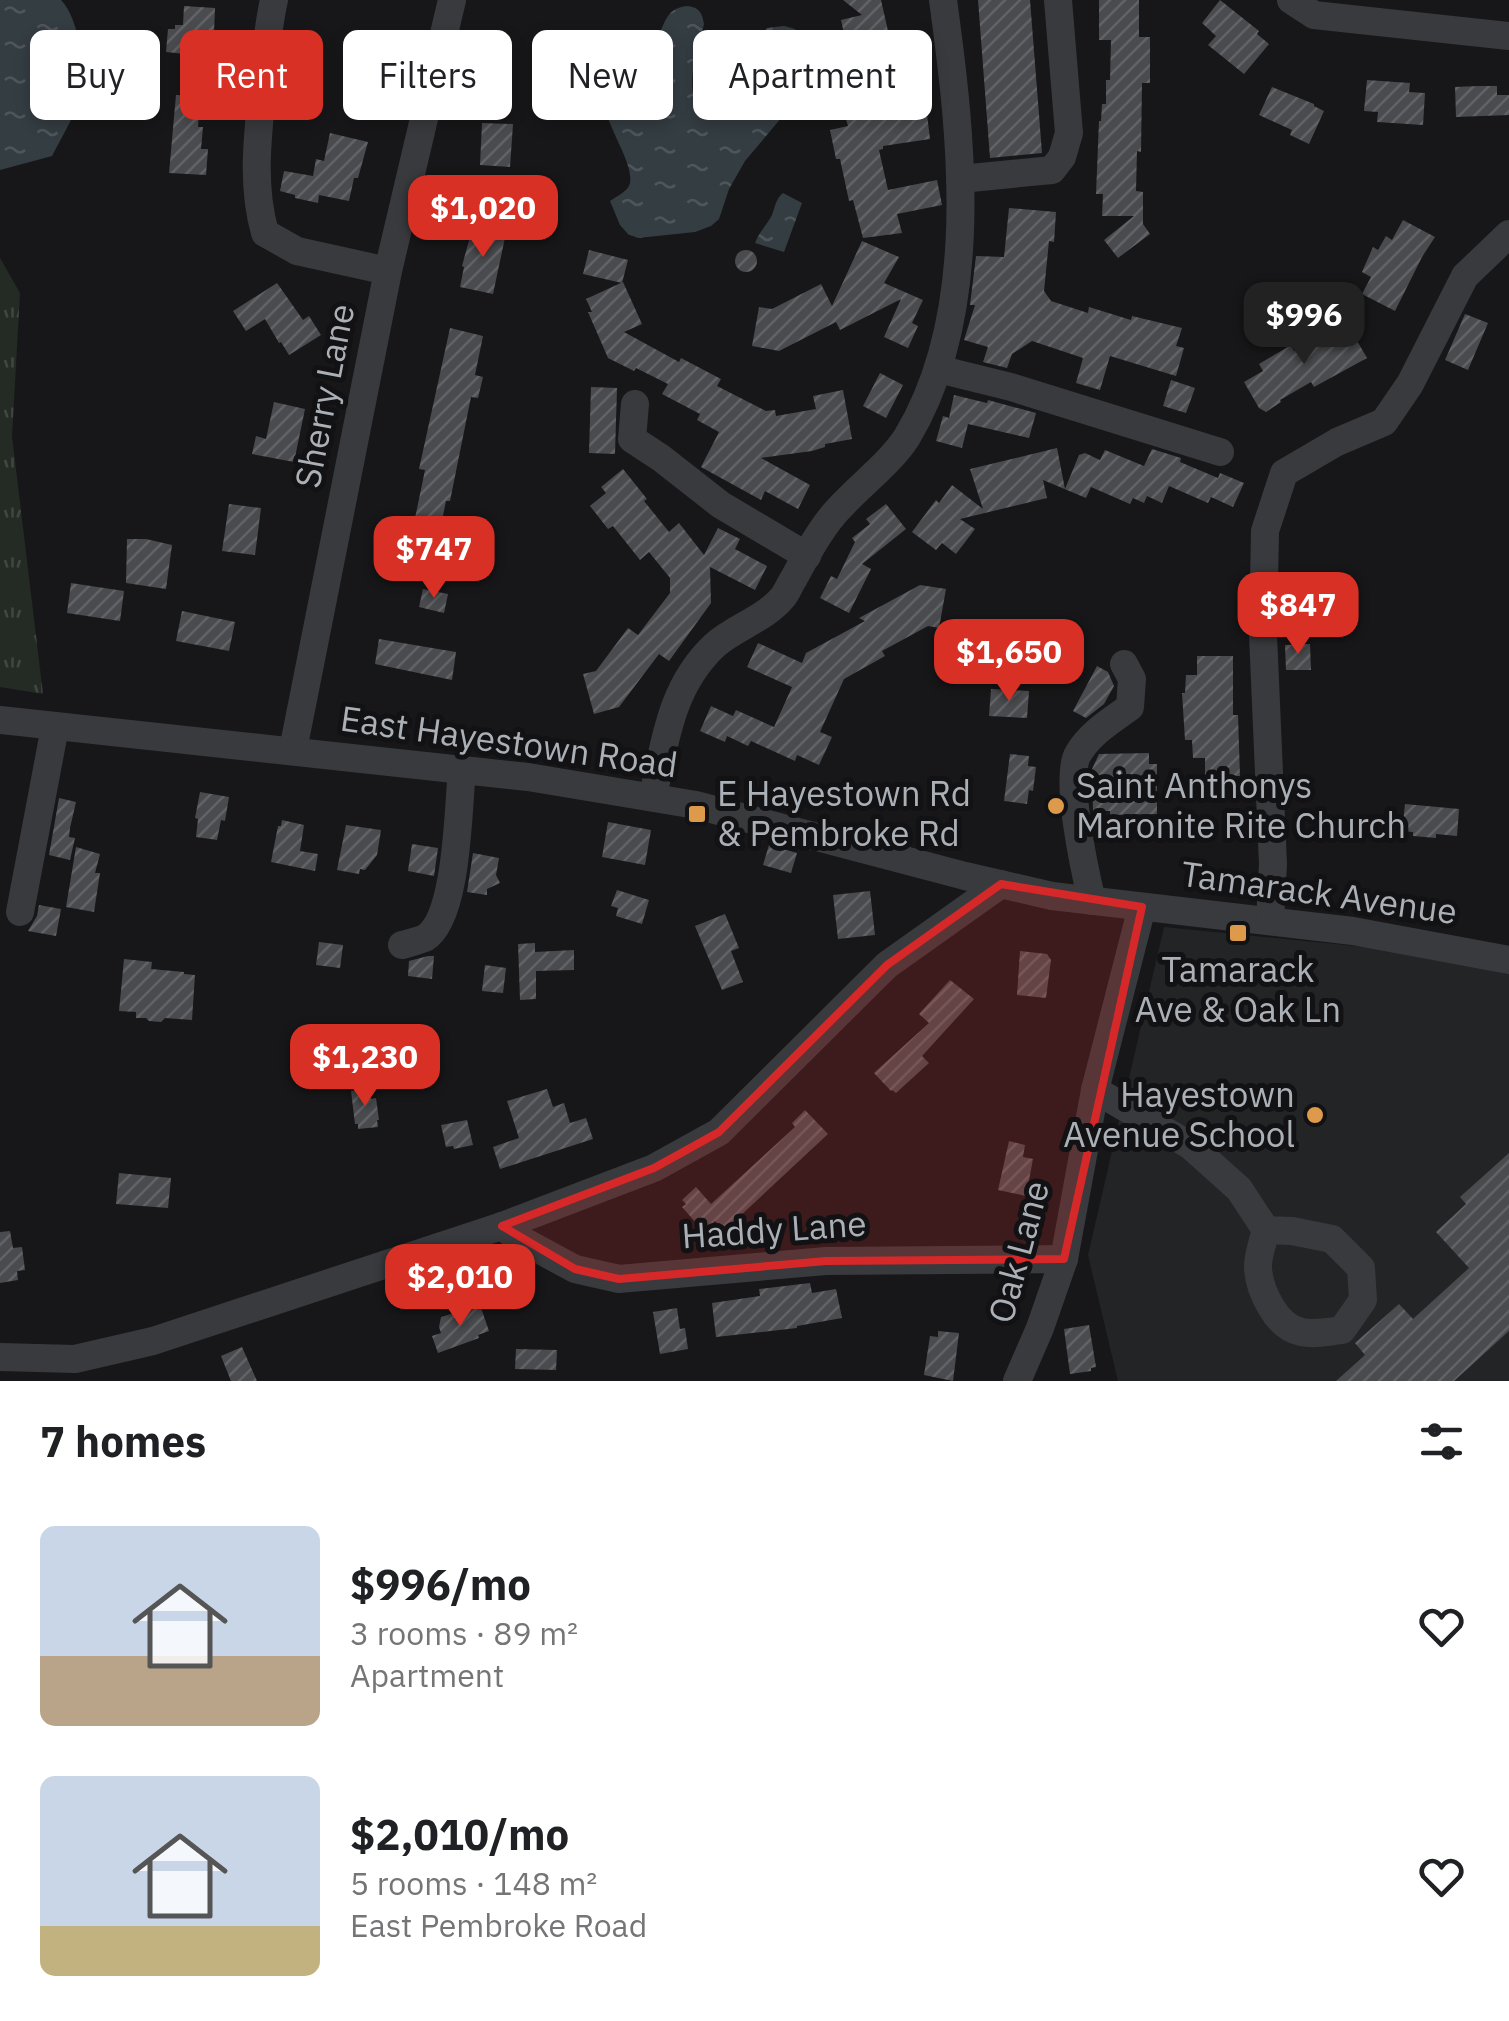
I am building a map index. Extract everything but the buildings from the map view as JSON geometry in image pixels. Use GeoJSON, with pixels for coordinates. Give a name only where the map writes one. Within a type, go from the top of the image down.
{"type":"FeatureCollection","features":[{"type":"Feature","properties":{"kind":"street"},"geometry":{"type":"LineString","coordinates":[[274,0],[268,24],[256,157],[258,208],[264,233],[296,251],[388,271]]}},
{"type":"Feature","properties":{"kind":"street","name":"Sherry Lane"},"geometry":{"type":"LineString","coordinates":[[293,750],[388,271],[452,0]]}},
{"type":"Feature","properties":{"kind":"street"},"geometry":{"type":"LineString","coordinates":[[653,796],[670,717],[686,680],[716,644],[782,598],[833,515],[906,439],[938,369],[954,302],[960,235],[960,179],[943,0]]}},
{"type":"Feature","properties":{"kind":"street"},"geometry":{"type":"LineString","coordinates":[[960,179],[1052,170],[1062,157],[1069,133],[1058,0]]}},
{"type":"Feature","properties":{"kind":"street"},"geometry":{"type":"LineString","coordinates":[[1291,0],[1314,15],[1509,36]]}},
{"type":"Feature","properties":{"kind":"street"},"geometry":{"type":"LineString","coordinates":[[1270,922],[1274,864],[1263,635],[1265,531],[1284,473],[1337,442],[1384,422],[1410,384],[1465,276],[1509,234]]}},
{"type":"Feature","properties":{"kind":"street"},"geometry":{"type":"LineString","coordinates":[[938,369],[1011,386],[1220,452]]}},
{"type":"Feature","properties":{"kind":"street"},"geometry":{"type":"LineString","coordinates":[[635,404],[632,440],[721,505],[807,556]]}},
{"type":"Feature","properties":{"kind":"street"},"geometry":{"type":"LineString","coordinates":[[1092,901],[1078,842],[1074,758],[1089,738],[1130,707],[1132,679],[1124,664]]}},
{"type":"Feature","properties":{"kind":"street","name":"East Hayestown Road"},"geometry":{"type":"LineString","coordinates":[[0,720],[293,750],[653,796],[1000,884]]}},
{"type":"Feature","properties":{"kind":"street"},"geometry":{"type":"LineString","coordinates":[[20,912],[55,727]]}},
{"type":"Feature","properties":{"kind":"street"},"geometry":{"type":"LineString","coordinates":[[402,945],[427,937],[439,922],[451,888],[462,770]]}},
{"type":"Feature","properties":{"kind":"street"},"geometry":{"type":"LineString","coordinates":[[0,1357],[27,1369],[152,1341],[502,1226],[654,1168],[719,1132],[887,965],[1000,884]]}},
{"type":"Feature","properties":{"kind":"street","name":"Tamarack Avenue"},"geometry":{"type":"LineString","coordinates":[[1000,884],[1052,896],[1353,932],[1509,960]]}},
{"type":"Feature","properties":{"kind":"street","name":"Oak Lane"},"geometry":{"type":"LineString","coordinates":[[1018,1380],[1064,1258],[1095,1090],[1142,907]]}},
{"type":"Feature","properties":{"kind":"street"},"geometry":{"type":"LineString","coordinates":[[1095,1090],[1191,1146],[1240,1189],[1266,1230]]}},
{"type":"Feature","properties":{"kind":"street","name":"Haddy Lane"},"geometry":{"type":"LineString","coordinates":[[502,1226],[575,1269],[619,1279],[826,1261],[1064,1258]]}},
{"type":"Feature","properties":{"kind":"highlighted area"},"geometry":{"type":"Polygon","coordinates":[[[1001,884],[1142,907],[1064,1259],[826,1261],[619,1279],[575,1269],[502,1226],[654,1168],[719,1132],[887,965],[1001,884]]]}},
{"type":"Feature","properties":{"kind":"shaded area","name":"Hayestown Avenue School"},"geometry":{"type":"Polygon","coordinates":[[[1164,927],[1395,950],[1509,974],[1509,1381],[1118,1381],[1088,1255],[1164,927]]]}},
{"type":"Feature","properties":{"kind":"green space"},"geometry":{"type":"Polygon","coordinates":[[[0,258],[20,293],[12,436],[43,694],[0,687],[0,258]]]}},
{"type":"Feature","properties":{"kind":"water"},"geometry":{"type":"Polygon","coordinates":[[[0,0],[61,0],[76,30],[30,30],[30,120],[71,120],[52,156],[0,170],[0,0]]]}},
{"type":"Feature","properties":{"kind":"water"},"geometry":{"type":"Polygon","coordinates":[[[680,7],[695,8],[704,24],[702,30],[693,30],[693,120],[779,120],[745,161],[729,189],[719,219],[711,226],[695,232],[638,238],[620,225],[610,201],[628,188],[630,176],[609,120],[673,120],[673,30],[661,30],[669,14],[680,7]]]}},
{"type":"Feature","properties":{"kind":"water"},"geometry":{"type":"Polygon","coordinates":[[[784,26],[796,30],[766,30],[784,26]]]}},
{"type":"Feature","properties":{"kind":"water"},"geometry":{"type":"Polygon","coordinates":[[[783,193],[802,203],[784,252],[755,243],[783,193]]]}},
{"type":"Feature","properties":{"kind":"place","name":"Saint Anthonys Maronite Rite Church"},"geometry":{"type":"Point","coordinates":[1056,806]}},
{"type":"Feature","properties":{"kind":"place","name":"E Hayestown Rd & Pembroke Rd"},"geometry":{"type":"Point","coordinates":[697,814]}},
{"type":"Feature","properties":{"kind":"place","name":"Tamarack Ave & Oak Ln"},"geometry":{"type":"Point","coordinates":[1238,933]}},
{"type":"Feature","properties":{"kind":"place","name":"Hayestown Avenue School"},"geometry":{"type":"Point","coordinates":[1315,1115]}}]}
